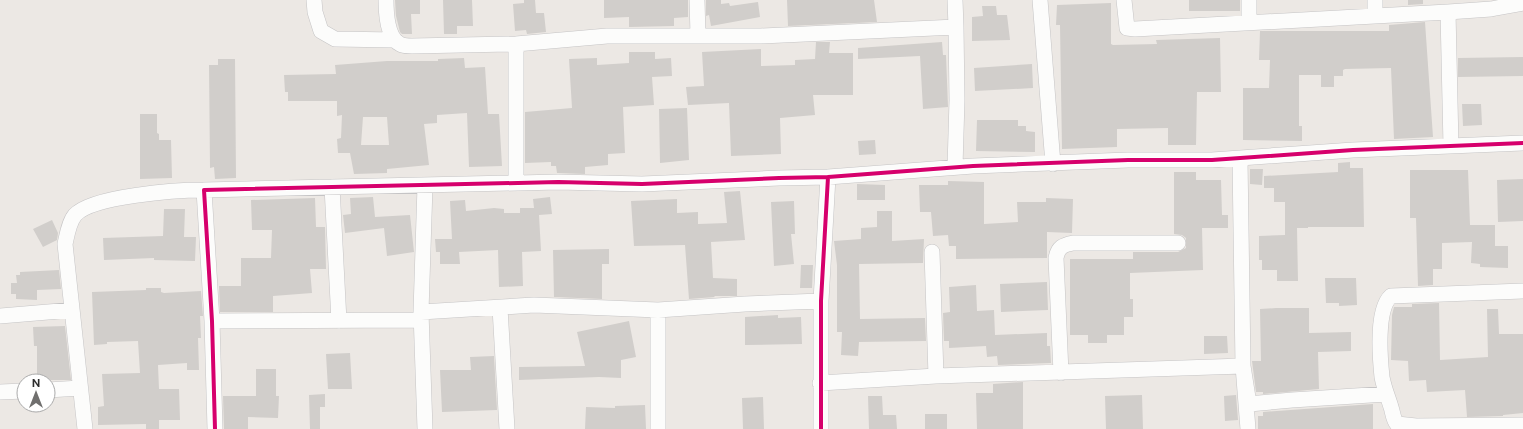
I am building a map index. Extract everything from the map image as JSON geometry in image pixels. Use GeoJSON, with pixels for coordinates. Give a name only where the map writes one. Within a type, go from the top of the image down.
{"type":"FeatureCollection","features":[{"type":"Feature","properties":{"kind":"street"},"geometry":{"type":"LineString","coordinates":[[314,0],[315,12],[321,31],[335,39],[395,40]]}},
{"type":"Feature","properties":{"kind":"street"},"geometry":{"type":"LineString","coordinates":[[386,0],[386,16],[395,40],[399,44],[412,46],[516,44],[607,36],[761,36],[956,27]]}},
{"type":"Feature","properties":{"kind":"street"},"geometry":{"type":"LineString","coordinates":[[697,0],[698,35]]}},
{"type":"Feature","properties":{"kind":"street"},"geometry":{"type":"LineString","coordinates":[[955,0],[957,100],[955,167]]}},
{"type":"Feature","properties":{"kind":"street"},"geometry":{"type":"LineString","coordinates":[[1040,0],[1053,164]]}},
{"type":"Feature","properties":{"kind":"street"},"geometry":{"type":"LineString","coordinates":[[1124,0],[1126,26],[1130,29],[1448,12],[1501,4],[1523,3]]}},
{"type":"Feature","properties":{"kind":"street"},"geometry":{"type":"LineString","coordinates":[[1249,0],[1250,22]]}},
{"type":"Feature","properties":{"kind":"street"},"geometry":{"type":"LineString","coordinates":[[1375,0],[1375,16]]}},
{"type":"Feature","properties":{"kind":"street"},"geometry":{"type":"LineString","coordinates":[[1448,12],[1450,146]]}},
{"type":"Feature","properties":{"kind":"street"},"geometry":{"type":"LineString","coordinates":[[516,44],[516,183]]}},
{"type":"Feature","properties":{"kind":"street"},"geometry":{"type":"LineString","coordinates":[[85,429],[65,244],[74,215],[90,205],[178,191],[516,183],[590,182],[642,184],[828,177],[955,167],[1128,160],[1240,159],[1353,150],[1450,146],[1522,139]]}},
{"type":"Feature","properties":{"kind":"street"},"geometry":{"type":"LineString","coordinates":[[1240,159],[1243,366],[1248,429]]}},
{"type":"Feature","properties":{"kind":"street"},"geometry":{"type":"LineString","coordinates":[[821,429],[821,301],[828,177]]}},
{"type":"Feature","properties":{"kind":"street"},"geometry":{"type":"LineString","coordinates":[[425,186],[421,316],[425,429]]}},
{"type":"Feature","properties":{"kind":"street"},"geometry":{"type":"LineString","coordinates":[[332,187],[339,321]]}},
{"type":"Feature","properties":{"kind":"street"},"geometry":{"type":"LineString","coordinates":[[204,190],[212,321],[215,429]]}},
{"type":"Feature","properties":{"kind":"street"},"geometry":{"type":"LineString","coordinates":[[1061,373],[1056,258],[1058,250],[1062,246],[1073,243],[1178,243]]}},
{"type":"Feature","properties":{"kind":"street"},"geometry":{"type":"LineString","coordinates":[[932,252],[936,376]]}},
{"type":"Feature","properties":{"kind":"street"},"geometry":{"type":"LineString","coordinates":[[1523,291],[1391,296],[1385,304],[1382,316],[1381,359],[1386,394],[1393,418],[1400,426],[1523,425]]}},
{"type":"Feature","properties":{"kind":"street"},"geometry":{"type":"LineString","coordinates":[[212,321],[339,321],[421,316],[534,305],[658,310],[821,301]]}},
{"type":"Feature","properties":{"kind":"street"},"geometry":{"type":"LineString","coordinates":[[500,308],[508,429]]}},
{"type":"Feature","properties":{"kind":"street"},"geometry":{"type":"LineString","coordinates":[[0,316],[72,310]]}},
{"type":"Feature","properties":{"kind":"street"},"geometry":{"type":"LineString","coordinates":[[658,310],[658,429]]}},
{"type":"Feature","properties":{"kind":"street"},"geometry":{"type":"LineString","coordinates":[[820,383],[936,376],[1243,366]]}},
{"type":"Feature","properties":{"kind":"street"},"geometry":{"type":"LineString","coordinates":[[1243,366],[1249,404],[1297,399],[1386,394]]}},
{"type":"Feature","properties":{"kind":"street"},"geometry":{"type":"LineString","coordinates":[[56,390],[80,388]]}},
{"type":"Feature","properties":{"kind":"street"},"geometry":{"type":"LineString","coordinates":[[0,392],[16,391]]}},
{"type":"Feature","properties":{"kind":"building"},"geometry":{"type":"Polygon","coordinates":[[[395,0],[420,0],[420,14],[411,14],[412,34],[402,34],[400,32],[396,16],[395,0]]]}},
{"type":"Feature","properties":{"kind":"building"},"geometry":{"type":"Polygon","coordinates":[[[443,0],[472,0],[473,26],[457,26],[457,34],[444,34],[443,0]]]}},
{"type":"Feature","properties":{"kind":"building"},"geometry":{"type":"Polygon","coordinates":[[[524,0],[535,0],[536,13],[544,13],[546,32],[527,34],[526,30],[515,31],[513,4],[524,3],[524,0]]]}},
{"type":"Feature","properties":{"kind":"building"},"geometry":{"type":"Polygon","coordinates":[[[604,0],[688,0],[688,17],[674,18],[674,26],[629,27],[629,17],[604,18],[604,0]]]}},
{"type":"Feature","properties":{"kind":"building"},"geometry":{"type":"Polygon","coordinates":[[[706,0],[721,0],[721,4],[729,3],[730,6],[758,2],[760,17],[711,26],[709,15],[706,16],[706,0]]]}},
{"type":"Feature","properties":{"kind":"building"},"geometry":{"type":"Polygon","coordinates":[[[787,0],[874,0],[877,22],[788,26],[787,0]]]}},
{"type":"Feature","properties":{"kind":"building"},"geometry":{"type":"Polygon","coordinates":[[[1189,0],[1240,0],[1240,11],[1189,11],[1189,0]]]}},
{"type":"Feature","properties":{"kind":"building"},"geometry":{"type":"Polygon","coordinates":[[[1408,0],[1423,0],[1423,4],[1408,5],[1408,0]]]}},
{"type":"Feature","properties":{"kind":"building"},"geometry":{"type":"Polygon","coordinates":[[[1111,3],[1111,44],[1113,45],[1157,44],[1156,40],[1220,38],[1221,92],[1197,92],[1196,145],[1168,145],[1168,128],[1117,129],[1117,147],[1062,149],[1060,25],[1056,25],[1057,5],[1111,3]]]}},
{"type":"Feature","properties":{"kind":"building"},"geometry":{"type":"Polygon","coordinates":[[[982,6],[996,6],[997,15],[1007,15],[1010,40],[972,41],[972,17],[983,16],[982,6]]]}},
{"type":"Feature","properties":{"kind":"building"},"geometry":{"type":"Polygon","coordinates":[[[1425,22],[1433,137],[1394,139],[1391,68],[1345,69],[1343,70],[1343,76],[1334,76],[1334,87],[1321,87],[1321,75],[1299,75],[1299,126],[1302,126],[1302,141],[1243,140],[1243,88],[1269,88],[1270,60],[1259,60],[1260,31],[1389,31],[1389,25],[1425,22]]]}},
{"type":"Feature","properties":{"kind":"building"},"geometry":{"type":"Polygon","coordinates":[[[816,42],[830,42],[829,53],[853,53],[853,95],[813,95],[815,115],[780,118],[781,154],[731,156],[729,103],[688,105],[686,87],[704,86],[702,52],[761,49],[761,66],[795,65],[795,60],[815,59],[816,42]]]}},
{"type":"Feature","properties":{"kind":"building"},"geometry":{"type":"Polygon","coordinates":[[[942,42],[943,55],[946,55],[948,107],[923,109],[920,56],[858,59],[858,48],[942,42]]]}},
{"type":"Feature","properties":{"kind":"building"},"geometry":{"type":"Polygon","coordinates":[[[629,52],[655,52],[655,59],[671,58],[672,76],[652,77],[654,105],[623,107],[625,153],[608,154],[608,165],[585,167],[585,174],[557,173],[556,166],[551,166],[551,162],[525,163],[525,112],[572,108],[569,59],[597,58],[597,65],[629,63],[629,52]]]}},
{"type":"Feature","properties":{"kind":"building"},"geometry":{"type":"Polygon","coordinates":[[[1523,57],[1523,76],[1458,77],[1458,58],[1523,57]]]}},
{"type":"Feature","properties":{"kind":"building"},"geometry":{"type":"Polygon","coordinates":[[[464,58],[465,68],[485,67],[488,114],[499,114],[502,166],[469,167],[467,113],[437,115],[437,123],[424,124],[429,165],[387,169],[387,173],[354,174],[350,153],[338,153],[337,139],[341,138],[342,115],[337,116],[337,101],[288,101],[288,92],[285,92],[284,75],[336,74],[335,65],[387,61],[438,61],[438,59],[464,58]],[[363,117],[361,145],[389,145],[387,117],[363,117]]]}},
{"type":"Feature","properties":{"kind":"building"},"geometry":{"type":"Polygon","coordinates":[[[218,59],[235,59],[236,178],[215,179],[214,167],[210,168],[209,65],[218,65],[218,59]]]}},
{"type":"Feature","properties":{"kind":"building"},"geometry":{"type":"Polygon","coordinates":[[[1032,64],[1033,88],[975,91],[974,68],[1032,64]]]}},
{"type":"Feature","properties":{"kind":"building"},"geometry":{"type":"Polygon","coordinates":[[[1462,104],[1481,104],[1482,125],[1463,126],[1462,104]]]}},
{"type":"Feature","properties":{"kind":"building"},"geometry":{"type":"Polygon","coordinates":[[[687,108],[689,160],[660,163],[659,109],[687,108]]]}},
{"type":"Feature","properties":{"kind":"building"},"geometry":{"type":"Polygon","coordinates":[[[140,114],[157,114],[157,133],[159,134],[159,140],[171,140],[172,178],[140,179],[140,114]]]}},
{"type":"Feature","properties":{"kind":"building"},"geometry":{"type":"Polygon","coordinates":[[[977,120],[1018,120],[1018,126],[1026,126],[1026,131],[1035,132],[1035,152],[976,151],[977,120]]]}},
{"type":"Feature","properties":{"kind":"building"},"geometry":{"type":"Polygon","coordinates":[[[875,140],[876,154],[859,155],[858,141],[875,140]]]}},
{"type":"Feature","properties":{"kind":"building"},"geometry":{"type":"Polygon","coordinates":[[[1350,162],[1350,168],[1363,168],[1364,227],[1297,228],[1298,281],[1277,281],[1277,270],[1262,270],[1262,260],[1259,260],[1259,236],[1285,235],[1285,202],[1274,202],[1274,188],[1264,188],[1264,176],[1338,172],[1338,163],[1350,162]]]}},
{"type":"Feature","properties":{"kind":"building"},"geometry":{"type":"Polygon","coordinates":[[[1250,169],[1263,169],[1262,185],[1250,184],[1250,169]]]}},
{"type":"Feature","properties":{"kind":"building"},"geometry":{"type":"Polygon","coordinates":[[[1410,170],[1468,170],[1470,225],[1495,225],[1495,246],[1508,246],[1508,268],[1480,267],[1480,264],[1471,263],[1472,242],[1442,243],[1442,269],[1433,269],[1433,285],[1418,286],[1416,218],[1410,218],[1410,170]]]}},
{"type":"Feature","properties":{"kind":"building"},"geometry":{"type":"Polygon","coordinates":[[[1174,172],[1196,172],[1196,180],[1221,180],[1222,215],[1228,215],[1228,228],[1202,228],[1203,270],[1130,273],[1130,299],[1133,299],[1133,317],[1124,317],[1124,335],[1107,335],[1107,343],[1088,343],[1088,335],[1070,335],[1070,259],[1133,259],[1133,252],[1178,252],[1186,248],[1186,238],[1182,235],[1174,234],[1174,172]]]}},
{"type":"Feature","properties":{"kind":"building"},"geometry":{"type":"Polygon","coordinates":[[[1523,179],[1523,221],[1498,222],[1497,180],[1523,179]]]}},
{"type":"Feature","properties":{"kind":"building"},"geometry":{"type":"Polygon","coordinates":[[[948,181],[984,182],[984,224],[1018,222],[1017,202],[1046,202],[1046,198],[1073,199],[1072,233],[1047,232],[1047,258],[956,259],[956,246],[949,246],[948,235],[933,236],[931,212],[920,212],[919,185],[948,185],[948,181]]]}},
{"type":"Feature","properties":{"kind":"building"},"geometry":{"type":"Polygon","coordinates":[[[857,184],[885,185],[885,200],[857,200],[857,184]]]}},
{"type":"Feature","properties":{"kind":"building"},"geometry":{"type":"Polygon","coordinates":[[[740,191],[745,240],[711,242],[713,278],[737,279],[737,296],[714,296],[715,297],[689,299],[685,245],[634,246],[631,201],[677,199],[677,213],[698,212],[698,224],[727,223],[724,192],[740,191]]]}},
{"type":"Feature","properties":{"kind":"building"},"geometry":{"type":"Polygon","coordinates":[[[373,197],[375,217],[410,215],[414,252],[387,256],[384,228],[345,233],[343,215],[351,214],[350,198],[373,197]]]}},
{"type":"Feature","properties":{"kind":"building"},"geometry":{"type":"Polygon","coordinates":[[[550,197],[552,214],[539,215],[541,251],[522,252],[523,286],[499,287],[498,250],[459,252],[460,264],[440,264],[440,252],[436,252],[435,239],[452,239],[450,201],[465,200],[466,211],[494,208],[504,209],[504,213],[520,213],[520,208],[534,208],[533,199],[550,197]]]}},
{"type":"Feature","properties":{"kind":"building"},"geometry":{"type":"Polygon","coordinates":[[[315,198],[316,227],[325,227],[326,269],[310,269],[312,293],[273,296],[273,312],[220,312],[219,286],[241,286],[241,258],[271,258],[272,230],[252,230],[251,200],[315,198]]]}},
{"type":"Feature","properties":{"kind":"building"},"geometry":{"type":"Polygon","coordinates":[[[794,201],[795,234],[791,234],[794,264],[774,266],[771,202],[794,201]]]}},
{"type":"Feature","properties":{"kind":"building"},"geometry":{"type":"Polygon","coordinates":[[[164,209],[185,209],[184,237],[196,237],[195,261],[154,260],[154,258],[104,260],[103,238],[163,236],[164,209]]]}},
{"type":"Feature","properties":{"kind":"building"},"geometry":{"type":"Polygon","coordinates":[[[877,211],[892,211],[892,241],[924,239],[923,263],[859,264],[860,319],[925,318],[926,341],[859,342],[858,356],[841,355],[842,332],[837,332],[837,265],[834,241],[861,239],[861,228],[877,227],[877,211]]]}},
{"type":"Feature","properties":{"kind":"building"},"geometry":{"type":"Polygon","coordinates":[[[52,220],[58,233],[57,240],[43,247],[33,229],[52,220]]]}},
{"type":"Feature","properties":{"kind":"building"},"geometry":{"type":"Polygon","coordinates":[[[609,249],[609,264],[602,264],[602,299],[554,297],[553,250],[609,249]]]}},
{"type":"Feature","properties":{"kind":"building"},"geometry":{"type":"Polygon","coordinates":[[[801,265],[813,265],[812,288],[800,288],[801,265]]]}},
{"type":"Feature","properties":{"kind":"building"},"geometry":{"type":"Polygon","coordinates":[[[59,270],[61,289],[37,290],[37,300],[16,299],[16,294],[11,294],[11,283],[17,283],[16,275],[20,275],[20,272],[59,270]]]}},
{"type":"Feature","properties":{"kind":"building"},"geometry":{"type":"Polygon","coordinates":[[[1325,278],[1356,278],[1357,305],[1339,306],[1339,303],[1326,303],[1325,278]]]}},
{"type":"Feature","properties":{"kind":"building"},"geometry":{"type":"Polygon","coordinates":[[[1047,282],[1048,310],[1001,312],[1000,284],[1047,282]]]}},
{"type":"Feature","properties":{"kind":"building"},"geometry":{"type":"Polygon","coordinates":[[[976,285],[977,311],[994,310],[995,335],[1047,333],[1047,346],[1050,346],[1051,363],[998,365],[997,356],[987,357],[986,346],[949,348],[949,341],[944,341],[943,313],[950,312],[949,287],[976,285]]]}},
{"type":"Feature","properties":{"kind":"building"},"geometry":{"type":"Polygon","coordinates":[[[146,288],[161,288],[161,292],[164,293],[201,291],[203,316],[200,316],[201,338],[198,338],[199,370],[187,370],[187,363],[158,365],[159,389],[179,389],[180,420],[159,420],[159,429],[146,429],[146,424],[98,425],[98,407],[104,406],[102,374],[140,373],[138,341],[107,342],[107,344],[94,345],[92,292],[146,290],[146,288]]]}},
{"type":"Feature","properties":{"kind":"building"},"geometry":{"type":"Polygon","coordinates":[[[1439,303],[1440,360],[1488,357],[1487,309],[1498,309],[1499,334],[1523,334],[1523,413],[1503,416],[1467,417],[1465,390],[1427,392],[1426,380],[1409,381],[1408,361],[1391,360],[1392,315],[1394,307],[1412,307],[1412,304],[1439,303]]]}},
{"type":"Feature","properties":{"kind":"building"},"geometry":{"type":"Polygon","coordinates":[[[1309,308],[1309,333],[1351,332],[1351,351],[1318,352],[1319,389],[1263,394],[1263,392],[1256,392],[1252,361],[1261,361],[1260,309],[1309,308]]]}},
{"type":"Feature","properties":{"kind":"building"},"geometry":{"type":"Polygon","coordinates":[[[778,315],[778,318],[801,317],[802,344],[745,345],[745,317],[778,315]]]}},
{"type":"Feature","properties":{"kind":"building"},"geometry":{"type":"Polygon","coordinates":[[[629,321],[636,357],[621,360],[621,378],[599,377],[519,380],[519,367],[585,366],[577,332],[629,321]]]}},
{"type":"Feature","properties":{"kind":"building"},"geometry":{"type":"Polygon","coordinates":[[[65,326],[71,380],[56,380],[56,373],[37,373],[37,346],[34,346],[33,327],[65,326]]]}},
{"type":"Feature","properties":{"kind":"building"},"geometry":{"type":"Polygon","coordinates":[[[1204,336],[1227,336],[1228,353],[1204,354],[1204,336]]]}},
{"type":"Feature","properties":{"kind":"building"},"geometry":{"type":"Polygon","coordinates":[[[350,353],[352,389],[328,389],[326,354],[350,353]]]}},
{"type":"Feature","properties":{"kind":"building"},"geometry":{"type":"Polygon","coordinates":[[[494,356],[497,410],[442,412],[440,370],[471,370],[470,357],[494,356]]]}},
{"type":"Feature","properties":{"kind":"building"},"geometry":{"type":"Polygon","coordinates":[[[256,369],[276,369],[276,396],[279,396],[278,418],[248,417],[248,429],[224,429],[223,396],[256,396],[256,369]]]}},
{"type":"Feature","properties":{"kind":"building"},"geometry":{"type":"Polygon","coordinates":[[[1023,382],[1023,429],[977,429],[976,393],[993,393],[993,384],[1023,382]]]}},
{"type":"Feature","properties":{"kind":"building"},"geometry":{"type":"Polygon","coordinates":[[[325,394],[325,407],[320,407],[320,429],[310,429],[309,395],[325,394]]]}},
{"type":"Feature","properties":{"kind":"building"},"geometry":{"type":"Polygon","coordinates":[[[1142,395],[1143,429],[1106,429],[1105,396],[1142,395]]]}},
{"type":"Feature","properties":{"kind":"building"},"geometry":{"type":"Polygon","coordinates":[[[1236,395],[1238,420],[1225,421],[1224,396],[1236,395]]]}},
{"type":"Feature","properties":{"kind":"building"},"geometry":{"type":"Polygon","coordinates":[[[868,396],[882,396],[883,415],[896,415],[897,429],[869,429],[868,396]]]}},
{"type":"Feature","properties":{"kind":"building"},"geometry":{"type":"Polygon","coordinates":[[[763,397],[764,429],[743,429],[742,398],[763,397]]]}},
{"type":"Feature","properties":{"kind":"building"},"geometry":{"type":"Polygon","coordinates":[[[1373,404],[1373,429],[1258,429],[1258,416],[1263,416],[1263,412],[1373,404]]]}},
{"type":"Feature","properties":{"kind":"building"},"geometry":{"type":"Polygon","coordinates":[[[645,405],[646,429],[585,429],[586,407],[615,408],[615,406],[645,405]]]}},
{"type":"Feature","properties":{"kind":"building"},"geometry":{"type":"Polygon","coordinates":[[[925,414],[947,414],[947,429],[925,429],[925,414]]]}},
{"type":"Feature","properties":{"kind":"cycle path"},"geometry":{"type":"LineString","coordinates":[[821,429],[821,301],[828,177],[973,166],[1128,160],[1212,160],[1353,150],[1523,143]]}},
{"type":"Feature","properties":{"kind":"cycle path"},"geometry":{"type":"LineString","coordinates":[[215,429],[212,321],[204,190],[558,182],[642,184],[828,177]]}}]}
